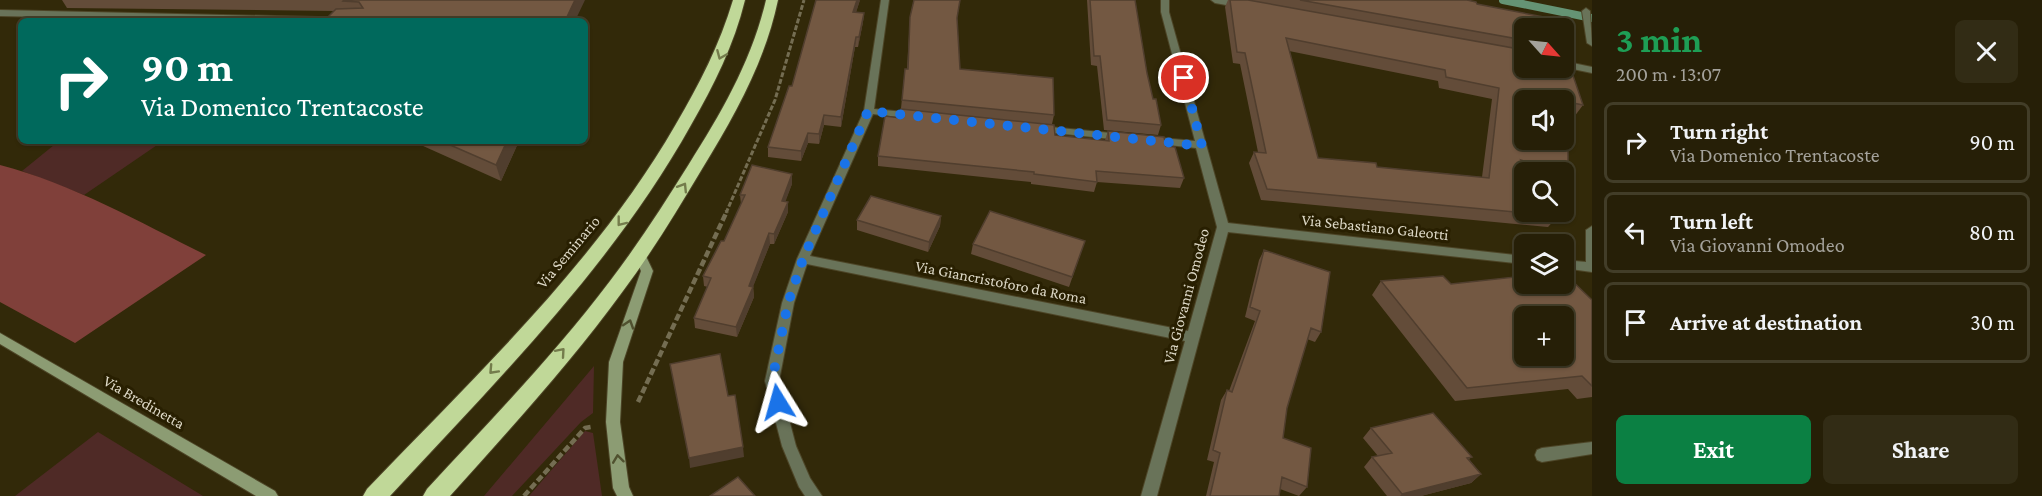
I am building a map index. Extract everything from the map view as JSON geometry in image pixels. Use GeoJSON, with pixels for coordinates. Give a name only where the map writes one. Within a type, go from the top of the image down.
{"type":"FeatureCollection","features":[{"type":"Feature","properties":{"kind":"highway","name":"Via Seminario"},"geometry":{"type":"LineString","coordinates":[[375,496],[546,314],[637,202],[672,149],[718,63],[740,0]]}},
{"type":"Feature","properties":{"kind":"highway"},"geometry":{"type":"LineString","coordinates":[[435,496],[603,303],[639,253],[731,108],[756,55],[772,0]]}},
{"type":"Feature","properties":{"kind":"highway"},"geometry":{"type":"LineString","coordinates":[[363,496],[420,448]]}},
{"type":"Feature","properties":{"kind":"highway"},"geometry":{"type":"LineString","coordinates":[[440,496],[454,475]]}},
{"type":"Feature","properties":{"kind":"street"},"geometry":{"type":"LineString","coordinates":[[814,496],[804,482],[789,446],[772,381],[788,303],[803,259],[868,111],[885,0]]}},
{"type":"Feature","properties":{"kind":"street","name":"Via Giovanni Omodeo"},"geometry":{"type":"LineString","coordinates":[[1149,496],[1223,227],[1165,12],[1165,0]]}},
{"type":"Feature","properties":{"kind":"street"},"geometry":{"type":"LineString","coordinates":[[1215,0],[1250,6]]}},
{"type":"Feature","properties":{"kind":"street"},"geometry":{"type":"LineString","coordinates":[[1586,11],[1592,43]]}},
{"type":"Feature","properties":{"kind":"street"},"geometry":{"type":"LineString","coordinates":[[0,13],[227,18]]}},
{"type":"Feature","properties":{"kind":"street"},"geometry":{"type":"LineString","coordinates":[[1574,66],[1592,70]]}},
{"type":"Feature","properties":{"kind":"street"},"geometry":{"type":"LineString","coordinates":[[868,111],[928,117]]}},
{"type":"Feature","properties":{"kind":"street"},"geometry":{"type":"LineString","coordinates":[[1024,127],[1131,138]]}},
{"type":"Feature","properties":{"kind":"street"},"geometry":{"type":"LineString","coordinates":[[1143,139],[1202,146]]}},
{"type":"Feature","properties":{"kind":"street","name":"Via Sebastiano Galeotti"},"geometry":{"type":"LineString","coordinates":[[1223,227],[1514,259]]}},
{"type":"Feature","properties":{"kind":"street"},"geometry":{"type":"LineString","coordinates":[[1574,265],[1591,267],[1592,230]]}},
{"type":"Feature","properties":{"kind":"street"},"geometry":{"type":"LineString","coordinates":[[625,496],[621,488],[613,422],[616,362],[647,271],[639,253]]}},
{"type":"Feature","properties":{"kind":"street","name":"Via Giancristoforo da Roma"},"geometry":{"type":"LineString","coordinates":[[803,259],[1193,337]]}},
{"type":"Feature","properties":{"kind":"street","name":"Via Bredinetta"},"geometry":{"type":"LineString","coordinates":[[0,339],[270,496]]}},
{"type":"Feature","properties":{"kind":"street"},"geometry":{"type":"LineString","coordinates":[[1542,455],[1592,448]]}},
{"type":"Feature","properties":{"kind":"path"},"geometry":{"type":"LineString","coordinates":[[524,496],[585,428],[632,418],[666,334],[721,227],[771,112],[804,0]]}},
{"type":"Feature","properties":{"kind":"path"},"geometry":{"type":"LineString","coordinates":[[1574,28],[1590,31]]}},
{"type":"Feature","properties":{"kind":"shaded area"},"geometry":{"type":"Polygon","coordinates":[[[55,144],[159,144],[84,195],[22,171],[55,144]]]}},
{"type":"Feature","properties":{"kind":"shaded area"},"geometry":{"type":"Polygon","coordinates":[[[0,165],[80,193],[206,255],[75,343],[0,302],[0,165]]]}},
{"type":"Feature","properties":{"kind":"shaded area"},"geometry":{"type":"Polygon","coordinates":[[[594,366],[593,413],[581,422],[512,496],[484,496],[594,366]]]}},
{"type":"Feature","properties":{"kind":"shaded area"},"geometry":{"type":"Polygon","coordinates":[[[585,431],[593,433],[602,496],[529,496],[585,431]]]}},
{"type":"Feature","properties":{"kind":"shaded area"},"geometry":{"type":"Polygon","coordinates":[[[98,432],[203,496],[15,496],[98,432]]]}},
{"type":"Feature","properties":{"kind":"building"},"geometry":{"type":"Polygon","coordinates":[[[575,0],[566,18],[327,18],[336,9],[363,8],[359,2],[343,1],[575,0]]]}},
{"type":"Feature","properties":{"kind":"building"},"geometry":{"type":"Polygon","coordinates":[[[816,0],[857,0],[853,12],[864,13],[859,37],[856,37],[841,117],[824,115],[819,134],[808,133],[801,151],[768,147],[789,86],[792,86],[816,0]]]}},
{"type":"Feature","properties":{"kind":"building"},"geometry":{"type":"Polygon","coordinates":[[[914,0],[960,0],[957,18],[960,69],[1053,78],[1054,115],[902,100],[905,69],[908,69],[910,17],[914,0]]]}},
{"type":"Feature","properties":{"kind":"building"},"geometry":{"type":"Polygon","coordinates":[[[1090,0],[1135,0],[1147,73],[1153,99],[1156,99],[1161,125],[1107,120],[1100,56],[1094,56],[1090,0]]]}},
{"type":"Feature","properties":{"kind":"building"},"geometry":{"type":"Polygon","coordinates":[[[1230,0],[1248,0],[1514,48],[1514,78],[1574,78],[1583,105],[1574,103],[1574,90],[1514,90],[1514,150],[1568,150],[1568,162],[1521,160],[1522,162],[1514,162],[1514,212],[1267,189],[1254,152],[1266,153],[1245,53],[1237,52],[1230,0]],[[1286,38],[1318,158],[1376,163],[1377,167],[1489,178],[1499,88],[1446,77],[1445,70],[1286,38]]]}},
{"type":"Feature","properties":{"kind":"building"},"geometry":{"type":"Polygon","coordinates":[[[1300,0],[1467,0],[1549,18],[1514,18],[1514,38],[1300,0]]]}},
{"type":"Feature","properties":{"kind":"building"},"geometry":{"type":"Polygon","coordinates":[[[901,109],[1054,125],[1055,135],[1109,141],[1108,131],[1164,137],[1166,146],[1175,147],[1184,178],[1096,171],[1097,182],[1034,174],[1034,172],[878,156],[885,116],[900,118],[901,109]]]}},
{"type":"Feature","properties":{"kind":"building"},"geometry":{"type":"Polygon","coordinates":[[[448,144],[506,144],[496,165],[448,144]]]}},
{"type":"Feature","properties":{"kind":"building"},"geometry":{"type":"Polygon","coordinates":[[[752,165],[792,174],[782,201],[788,202],[774,234],[769,233],[749,286],[753,287],[736,327],[694,318],[711,278],[703,276],[721,241],[724,241],[745,195],[740,195],[752,165]]]}},
{"type":"Feature","properties":{"kind":"building"},"geometry":{"type":"Polygon","coordinates":[[[871,196],[941,216],[929,242],[857,220],[871,196]]]}},
{"type":"Feature","properties":{"kind":"building"},"geometry":{"type":"Polygon","coordinates":[[[990,211],[1085,241],[1072,277],[973,244],[990,211]]]}},
{"type":"Feature","properties":{"kind":"building"},"geometry":{"type":"Polygon","coordinates":[[[1264,250],[1330,272],[1321,332],[1311,328],[1287,408],[1283,438],[1311,448],[1307,487],[1282,477],[1279,496],[1210,496],[1220,453],[1213,450],[1227,390],[1232,392],[1260,311],[1250,307],[1264,250]]]}},
{"type":"Feature","properties":{"kind":"building"},"geometry":{"type":"Polygon","coordinates":[[[1443,276],[1451,284],[1514,277],[1514,294],[1574,294],[1574,283],[1592,300],[1592,386],[1582,376],[1467,388],[1381,281],[1443,276]]]}},
{"type":"Feature","properties":{"kind":"building"},"geometry":{"type":"Polygon","coordinates":[[[720,354],[728,396],[735,395],[743,447],[689,458],[670,364],[720,354]]]}},
{"type":"Feature","properties":{"kind":"building"},"geometry":{"type":"Polygon","coordinates":[[[1433,413],[1472,457],[1467,458],[1481,474],[1402,494],[1372,457],[1392,453],[1371,428],[1433,413]]]}},
{"type":"Feature","properties":{"kind":"building"},"geometry":{"type":"Polygon","coordinates":[[[738,477],[755,496],[710,496],[738,477]]]}},
{"type":"Feature","properties":{"kind":"waterway"},"geometry":{"type":"LineString","coordinates":[[1503,0],[1592,18]]}},
{"type":"Feature","properties":{"kind":"route"},"geometry":{"type":"LineString","coordinates":[[778,402],[772,381],[788,303],[803,259],[868,111],[1202,146],[1184,78]]}}]}
